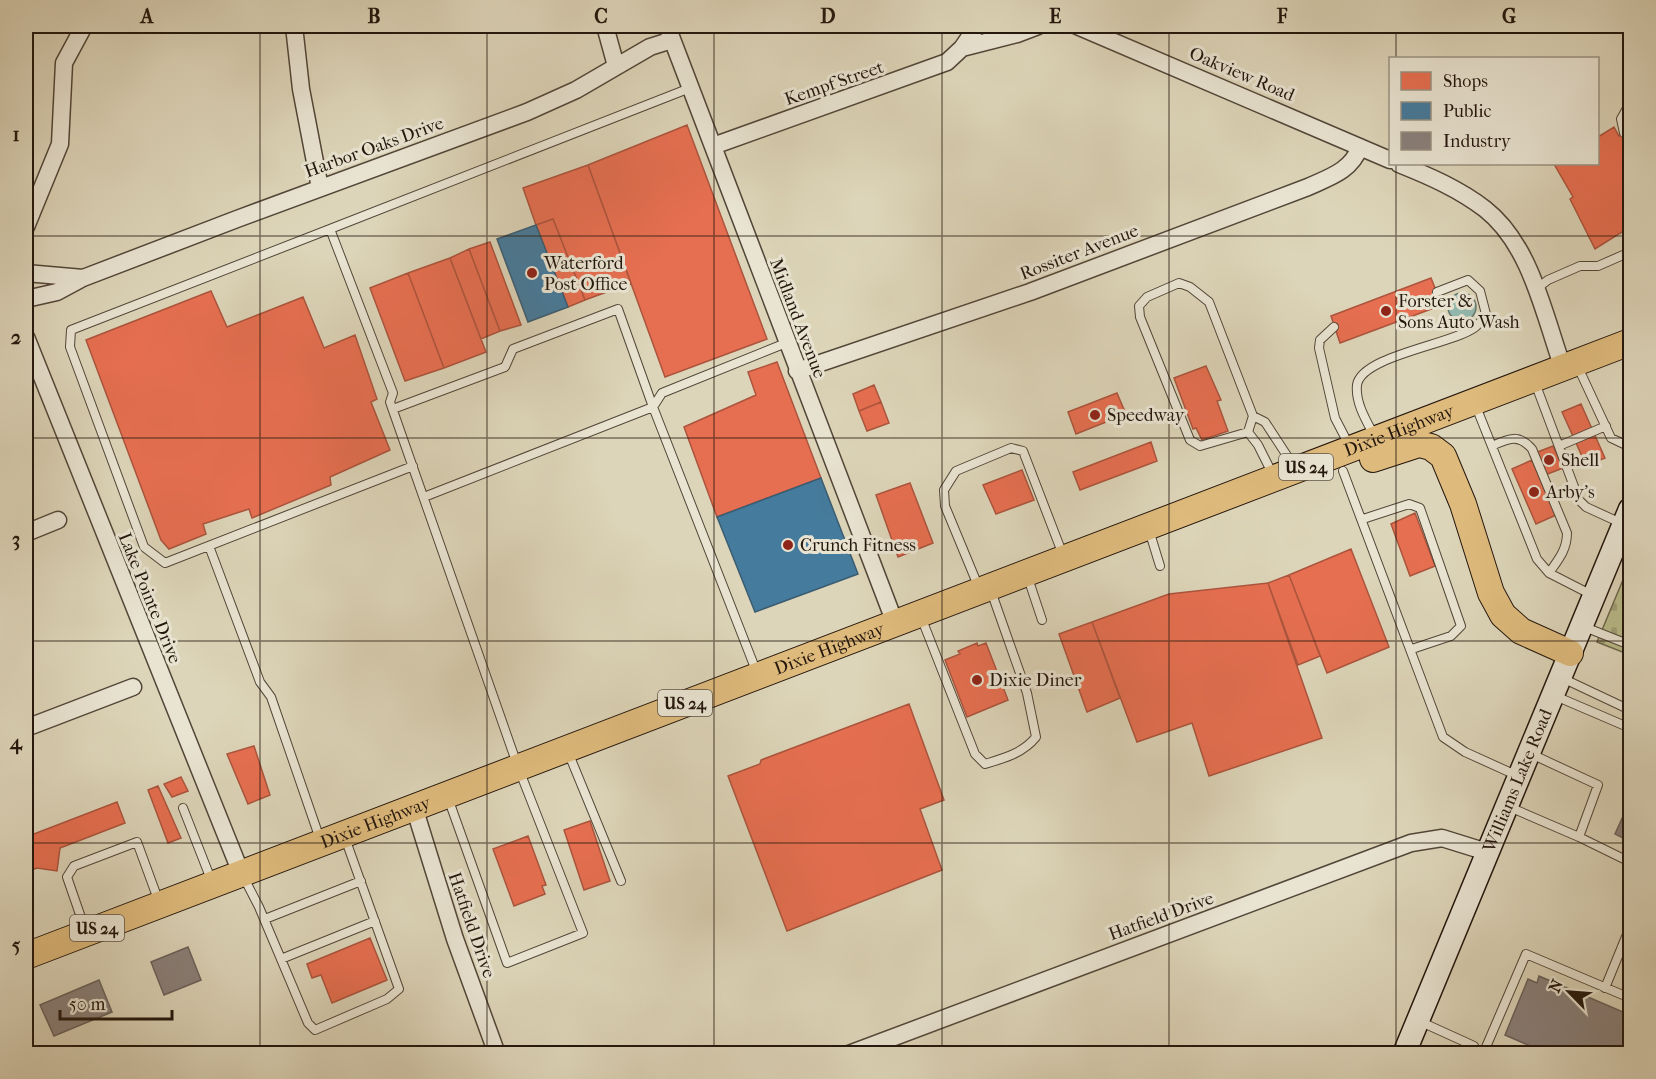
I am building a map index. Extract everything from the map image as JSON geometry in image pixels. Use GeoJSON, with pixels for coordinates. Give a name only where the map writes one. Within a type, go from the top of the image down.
{"type":"FeatureCollection","features":[{"type":"Feature","properties":{"kind":"main road","name":"Dixie Highway"},"geometry":{"type":"LineString","coordinates":[[26,956],[1026,572],[1286,475],[1347,460],[1376,440],[1630,342]]}},
{"type":"Feature","properties":{"kind":"main road"},"geometry":{"type":"LineString","coordinates":[[1194,510],[1228,513],[1347,460],[1419,444],[1431,447],[1443,456],[1463,504],[1491,593],[1503,615],[1521,631],[1570,653]]}},
{"type":"Feature","properties":{"kind":"main road","name":"Williams Lake Road"},"geometry":{"type":"LineString","coordinates":[[1412,1051],[1418,1021],[1627,517]]}},
{"type":"Feature","properties":{"kind":"street"},"geometry":{"type":"LineString","coordinates":[[26,226],[60,144],[64,63],[84,26]]}},
{"type":"Feature","properties":{"kind":"street"},"geometry":{"type":"LineString","coordinates":[[294,26],[301,89],[320,188]]}},
{"type":"Feature","properties":{"kind":"street"},"geometry":{"type":"LineString","coordinates":[[605,26],[616,66]]}},
{"type":"Feature","properties":{"kind":"street","name":"Kempf Street"},"geometry":{"type":"LineString","coordinates":[[713,146],[925,72],[946,62],[962,48],[977,26]]}},
{"type":"Feature","properties":{"kind":"street","name":"Kempf Street"},"geometry":{"type":"LineString","coordinates":[[962,48],[1017,34],[1038,26]]}},
{"type":"Feature","properties":{"kind":"street","name":"Oakview Road"},"geometry":{"type":"LineString","coordinates":[[1077,26],[1389,160]]}},
{"type":"Feature","properties":{"kind":"street","name":"Harbor Oaks Drive"},"geometry":{"type":"LineString","coordinates":[[26,299],[57,292],[83,278],[526,112],[576,90],[650,47],[669,33]]}},
{"type":"Feature","properties":{"kind":"street","name":"Midland Avenue"},"geometry":{"type":"LineString","coordinates":[[669,33],[786,343],[896,623]]}},
{"type":"Feature","properties":{"kind":"street","name":"Rossiter Avenue"},"geometry":{"type":"LineString","coordinates":[[797,371],[1030,292],[1308,187],[1339,174],[1355,159],[1360,147]]}},
{"type":"Feature","properties":{"kind":"street"},"geometry":{"type":"LineString","coordinates":[[1401,165],[1436,179],[1486,210],[1511,238],[1569,366]]}},
{"type":"Feature","properties":{"kind":"street"},"geometry":{"type":"LineString","coordinates":[[26,273],[83,278]]}},
{"type":"Feature","properties":{"kind":"street","name":"Lake Pointe Drive"},"geometry":{"type":"LineString","coordinates":[[26,337],[241,873]]}},
{"type":"Feature","properties":{"kind":"street"},"geometry":{"type":"LineString","coordinates":[[26,533],[58,520]]}},
{"type":"Feature","properties":{"kind":"street"},"geometry":{"type":"LineString","coordinates":[[26,728],[133,687]]}},
{"type":"Feature","properties":{"kind":"street","name":"Hatfield Drive"},"geometry":{"type":"LineString","coordinates":[[414,807],[455,939],[497,1053]]}},
{"type":"Feature","properties":{"kind":"street","name":"Hatfield Drive"},"geometry":{"type":"LineString","coordinates":[[849,1053],[1411,843],[1442,838],[1487,852]]}},
{"type":"Feature","properties":{"kind":"lane"},"geometry":{"type":"LineString","coordinates":[[413,466],[165,563],[144,547],[70,347],[71,330],[690,88]]}},
{"type":"Feature","properties":{"kind":"lane"},"geometry":{"type":"LineString","coordinates":[[1624,133],[1621,119],[1630,103]]}},
{"type":"Feature","properties":{"kind":"lane"},"geometry":{"type":"LineString","coordinates":[[330,228],[393,393],[390,402],[518,767],[584,933],[507,963],[447,795]]}},
{"type":"Feature","properties":{"kind":"lane"},"geometry":{"type":"LineString","coordinates":[[1535,289],[1548,280],[1580,266],[1598,266],[1630,252]]}},
{"type":"Feature","properties":{"kind":"lane"},"geometry":{"type":"LineString","coordinates":[[1376,440],[1360,409],[1357,385],[1362,375],[1384,361],[1474,328],[1486,314],[1479,291],[1468,280],[1437,292]]}},
{"type":"Feature","properties":{"kind":"lane"},"geometry":{"type":"LineString","coordinates":[[1179,284],[1190,287],[1209,302],[1253,416],[1248,432],[1200,446],[1190,440],[1140,317],[1139,306],[1147,297],[1179,284]]}},
{"type":"Feature","properties":{"kind":"lane"},"geometry":{"type":"LineString","coordinates":[[393,409],[505,367],[513,349],[618,309],[653,408],[758,676]]}},
{"type":"Feature","properties":{"kind":"lane"},"geometry":{"type":"LineString","coordinates":[[1334,327],[1320,340],[1319,348],[1335,418],[1363,519],[1443,737],[1465,752],[1519,776]]}},
{"type":"Feature","properties":{"kind":"lane"},"geometry":{"type":"LineString","coordinates":[[424,496],[653,408],[662,393],[786,343]]}},
{"type":"Feature","properties":{"kind":"lane"},"geometry":{"type":"LineString","coordinates":[[1569,366],[1611,438],[1630,447]]}},
{"type":"Feature","properties":{"kind":"lane"},"geometry":{"type":"LineString","coordinates":[[1534,380],[1579,500],[1586,507],[1627,517]]}},
{"type":"Feature","properties":{"kind":"lane"},"geometry":{"type":"LineString","coordinates":[[1474,402],[1537,559],[1549,573],[1594,596]]}},
{"type":"Feature","properties":{"kind":"lane"},"geometry":{"type":"LineString","coordinates":[[1253,416],[1265,422],[1286,475]]}},
{"type":"Feature","properties":{"kind":"lane"},"geometry":{"type":"LineString","coordinates":[[1559,446],[1606,426]]}},
{"type":"Feature","properties":{"kind":"lane"},"geometry":{"type":"LineString","coordinates":[[1248,432],[1286,475]]}},
{"type":"Feature","properties":{"kind":"lane"},"geometry":{"type":"LineString","coordinates":[[1492,446],[1514,437],[1522,439],[1532,449],[1567,533],[1567,543],[1562,555],[1549,573]]}},
{"type":"Feature","properties":{"kind":"lane"},"geometry":{"type":"LineString","coordinates":[[920,614],[975,754],[985,764],[1027,749],[1036,737],[1027,693],[985,588],[967,558],[945,506],[944,489],[956,471],[1011,447],[1023,451],[1064,558]]}},
{"type":"Feature","properties":{"kind":"lane"},"geometry":{"type":"LineString","coordinates":[[1363,519],[1409,504],[1420,508],[1461,626],[1451,636],[1412,649]]}},
{"type":"Feature","properties":{"kind":"lane"},"geometry":{"type":"LineString","coordinates":[[1148,527],[1160,567]]}},
{"type":"Feature","properties":{"kind":"lane"},"geometry":{"type":"LineString","coordinates":[[209,546],[260,682],[271,697],[333,838],[361,881],[399,989],[387,999],[315,1030],[308,1023],[265,919],[241,873]]}},
{"type":"Feature","properties":{"kind":"lane"},"geometry":{"type":"LineString","coordinates":[[1026,572],[1042,620]]}},
{"type":"Feature","properties":{"kind":"lane"},"geometry":{"type":"LineString","coordinates":[[1582,626],[1630,645]]}},
{"type":"Feature","properties":{"kind":"lane"},"geometry":{"type":"LineString","coordinates":[[1556,686],[1630,710]]}},
{"type":"Feature","properties":{"kind":"lane"},"geometry":{"type":"LineString","coordinates":[[1556,686],[1630,728]]}},
{"type":"Feature","properties":{"kind":"lane"},"geometry":{"type":"LineString","coordinates":[[567,749],[621,881]]}},
{"type":"Feature","properties":{"kind":"lane"},"geometry":{"type":"LineString","coordinates":[[1529,753],[1598,785],[1579,837]]}},
{"type":"Feature","properties":{"kind":"lane"},"geometry":{"type":"LineString","coordinates":[[1507,806],[1630,861]]}},
{"type":"Feature","properties":{"kind":"lane"},"geometry":{"type":"LineString","coordinates":[[183,807],[213,884]]}},
{"type":"Feature","properties":{"kind":"lane"},"geometry":{"type":"LineString","coordinates":[[86,933],[67,877],[74,866],[137,842],[160,904]]}},
{"type":"Feature","properties":{"kind":"lane"},"geometry":{"type":"LineString","coordinates":[[265,919],[361,881]]}},
{"type":"Feature","properties":{"kind":"lane"},"geometry":{"type":"LineString","coordinates":[[281,959],[375,921]]}},
{"type":"Feature","properties":{"kind":"lane"},"geometry":{"type":"LineString","coordinates":[[1605,987],[1630,927]]}},
{"type":"Feature","properties":{"kind":"lane"},"geometry":{"type":"LineString","coordinates":[[1500,1053],[1484,1050],[1526,954],[1630,998]]}},
{"type":"Feature","properties":{"kind":"lane"},"geometry":{"type":"LineString","coordinates":[[1418,1021],[1474,1046],[1476,1053]]}},
{"type":"Feature","properties":{"kind":"green space"},"geometry":{"type":"Polygon","coordinates":[[[1630,563],[1630,655],[1597,642],[1630,563]]]}},
{"type":"Feature","properties":{"kind":"water"},"geometry":{"type":"Polygon","coordinates":[[[1462,293],[1472,297],[1476,307],[1472,317],[1462,321],[1452,317],[1448,307],[1452,297],[1462,293]]]}},
{"type":"Feature","properties":{"kind":"building: Shops"},"geometry":{"type":"Polygon","coordinates":[[[687,125],[767,339],[665,377],[588,165],[687,125]]]}},
{"type":"Feature","properties":{"kind":"building: Shops"},"geometry":{"type":"Polygon","coordinates":[[[1614,127],[1619,136],[1630,131],[1630,227],[1595,249],[1570,199],[1573,197],[1555,165],[1599,165],[1599,136],[1614,127]]]}},
{"type":"Feature","properties":{"kind":"building: Shops"},"geometry":{"type":"Polygon","coordinates":[[[588,165],[631,283],[585,300],[553,219],[536,225],[523,188],[588,165]]]}},
{"type":"Feature","properties":{"kind":"building: Shops"},"geometry":{"type":"Polygon","coordinates":[[[553,219],[585,300],[568,307],[536,225],[553,219]]]}},
{"type":"Feature","properties":{"kind":"building: Shops"},"geometry":{"type":"Polygon","coordinates":[[[490,242],[521,325],[500,331],[469,249],[490,242]]]}},
{"type":"Feature","properties":{"kind":"building: Shops"},"geometry":{"type":"Polygon","coordinates":[[[469,249],[500,331],[481,339],[450,258],[469,249]]]}},
{"type":"Feature","properties":{"kind":"building: Shops"},"geometry":{"type":"Polygon","coordinates":[[[450,258],[486,352],[444,368],[408,273],[450,258]]]}},
{"type":"Feature","properties":{"kind":"building: Shops"},"geometry":{"type":"Polygon","coordinates":[[[408,273],[444,368],[405,381],[370,288],[408,273]]]}},
{"type":"Feature","properties":{"kind":"building: Shops","name":"Forster & Sons Auto Wash"},"geometry":{"type":"Polygon","coordinates":[[[1431,278],[1442,305],[1340,343],[1331,316],[1431,278]]]}},
{"type":"Feature","properties":{"kind":"building: Shops"},"geometry":{"type":"Polygon","coordinates":[[[211,291],[227,327],[303,297],[324,348],[355,335],[377,399],[371,402],[390,450],[330,477],[331,485],[252,518],[249,509],[203,524],[206,534],[169,549],[161,540],[86,340],[211,291]]]}},
{"type":"Feature","properties":{"kind":"building: Shops"},"geometry":{"type":"Polygon","coordinates":[[[777,362],[821,478],[717,517],[684,427],[756,395],[748,372],[777,362]]]}},
{"type":"Feature","properties":{"kind":"building: Shops"},"geometry":{"type":"Polygon","coordinates":[[[1206,366],[1221,400],[1217,401],[1228,431],[1202,440],[1196,428],[1193,429],[1174,378],[1206,366]]]}},
{"type":"Feature","properties":{"kind":"building: Shops"},"geometry":{"type":"Polygon","coordinates":[[[874,385],[881,402],[859,411],[853,394],[874,385]]]}},
{"type":"Feature","properties":{"kind":"building: Shops"},"geometry":{"type":"Polygon","coordinates":[[[1117,393],[1126,414],[1076,434],[1068,412],[1117,393]]]}},
{"type":"Feature","properties":{"kind":"building: Shops"},"geometry":{"type":"Polygon","coordinates":[[[881,402],[889,423],[867,431],[859,411],[881,402]]]}},
{"type":"Feature","properties":{"kind":"building: Shops"},"geometry":{"type":"Polygon","coordinates":[[[1581,404],[1605,458],[1586,465],[1562,412],[1581,404]]]}},
{"type":"Feature","properties":{"kind":"building: Shops"},"geometry":{"type":"Polygon","coordinates":[[[1151,442],[1157,461],[1080,490],[1073,472],[1151,442]]]}},
{"type":"Feature","properties":{"kind":"building: Shops","name":"Shell"},"geometry":{"type":"Polygon","coordinates":[[[1553,446],[1563,468],[1545,475],[1535,453],[1553,446]]]}},
{"type":"Feature","properties":{"kind":"building: Shops","name":"Arby's"},"geometry":{"type":"Polygon","coordinates":[[[1532,460],[1556,515],[1536,524],[1512,469],[1532,460]]]}},
{"type":"Feature","properties":{"kind":"building: Shops"},"geometry":{"type":"Polygon","coordinates":[[[1022,470],[1034,500],[996,514],[983,485],[1022,470]]]}},
{"type":"Feature","properties":{"kind":"building: Shops"},"geometry":{"type":"Polygon","coordinates":[[[910,483],[933,543],[898,557],[876,495],[910,483]]]}},
{"type":"Feature","properties":{"kind":"building: Shops"},"geometry":{"type":"Polygon","coordinates":[[[1415,513],[1435,566],[1410,576],[1391,524],[1415,513]]]}},
{"type":"Feature","properties":{"kind":"building: Shops"},"geometry":{"type":"Polygon","coordinates":[[[1351,549],[1389,647],[1327,673],[1289,575],[1351,549]]]}},
{"type":"Feature","properties":{"kind":"building: Shops"},"geometry":{"type":"Polygon","coordinates":[[[1289,575],[1320,656],[1298,665],[1268,583],[1289,575]]]}},
{"type":"Feature","properties":{"kind":"building: Shops"},"geometry":{"type":"Polygon","coordinates":[[[1268,583],[1322,738],[1209,776],[1192,723],[1137,742],[1092,622],[1169,594],[1268,583]]]}},
{"type":"Feature","properties":{"kind":"building: Shops"},"geometry":{"type":"Polygon","coordinates":[[[1092,622],[1120,698],[1087,712],[1059,634],[1092,622]]]}},
{"type":"Feature","properties":{"kind":"building: Shops","name":"Dixie Diner"},"geometry":{"type":"Polygon","coordinates":[[[977,643],[978,646],[986,643],[1008,700],[967,717],[945,660],[960,654],[958,651],[977,643]]]}},
{"type":"Feature","properties":{"kind":"building: Shops"},"geometry":{"type":"Polygon","coordinates":[[[909,704],[944,800],[920,809],[942,870],[787,931],[728,776],[760,764],[761,760],[909,704]]]}},
{"type":"Feature","properties":{"kind":"building: Shops"},"geometry":{"type":"Polygon","coordinates":[[[254,746],[270,795],[248,804],[227,754],[254,746]]]}},
{"type":"Feature","properties":{"kind":"building: Shops"},"geometry":{"type":"Polygon","coordinates":[[[181,777],[188,791],[172,797],[164,784],[181,777]]]}},
{"type":"Feature","properties":{"kind":"building: Shops"},"geometry":{"type":"Polygon","coordinates":[[[158,786],[181,838],[168,843],[148,790],[158,786]]]}},
{"type":"Feature","properties":{"kind":"building: Shops"},"geometry":{"type":"Polygon","coordinates":[[[117,802],[125,823],[60,848],[57,871],[37,868],[29,871],[26,863],[26,837],[117,802]]]}},
{"type":"Feature","properties":{"kind":"building: Shops"},"geometry":{"type":"Polygon","coordinates":[[[590,821],[610,881],[584,890],[564,830],[590,821]]]}},
{"type":"Feature","properties":{"kind":"building: Shops"},"geometry":{"type":"Polygon","coordinates":[[[528,836],[546,885],[542,886],[545,894],[514,906],[493,849],[528,836]]]}},
{"type":"Feature","properties":{"kind":"building: Shops"},"geometry":{"type":"Polygon","coordinates":[[[370,938],[387,980],[332,1003],[321,975],[312,978],[307,964],[370,938]]]}},
{"type":"Feature","properties":{"kind":"building: Public","name":"Waterford Post Office"},"geometry":{"type":"Polygon","coordinates":[[[536,225],[568,307],[528,322],[497,239],[536,225]]]}},
{"type":"Feature","properties":{"kind":"building: Public","name":"Crunch Fitness"},"geometry":{"type":"Polygon","coordinates":[[[821,478],[858,574],[755,612],[717,517],[821,478]]]}},
{"type":"Feature","properties":{"kind":"building: Industry"},"geometry":{"type":"Polygon","coordinates":[[[1629,803],[1630,846],[1627,845],[1629,841],[1615,834],[1629,803]]]}},
{"type":"Feature","properties":{"kind":"building: Industry"},"geometry":{"type":"Polygon","coordinates":[[[188,947],[201,980],[164,995],[151,962],[188,947]]]}},
{"type":"Feature","properties":{"kind":"building: Industry"},"geometry":{"type":"Polygon","coordinates":[[[1539,976],[1630,1015],[1630,1054],[1549,1054],[1505,1035],[1528,979],[1537,983],[1539,976]]]}},
{"type":"Feature","properties":{"kind":"building: Industry"},"geometry":{"type":"Polygon","coordinates":[[[99,980],[112,1012],[54,1036],[40,1005],[99,980]]]}},
{"type":"Feature","properties":{"kind":"place","name":"Waterford Post Office"},"geometry":{"type":"Point","coordinates":[532,273]}},
{"type":"Feature","properties":{"kind":"place","name":"Forster & Sons Auto Wash"},"geometry":{"type":"Point","coordinates":[1386,311]}},
{"type":"Feature","properties":{"kind":"place","name":"Speedway"},"geometry":{"type":"Point","coordinates":[1095,415]}},
{"type":"Feature","properties":{"kind":"place","name":"Shell"},"geometry":{"type":"Point","coordinates":[1549,460]}},
{"type":"Feature","properties":{"kind":"place","name":"Arby's"},"geometry":{"type":"Point","coordinates":[1534,492]}},
{"type":"Feature","properties":{"kind":"place","name":"Crunch Fitness"},"geometry":{"type":"Point","coordinates":[788,545]}},
{"type":"Feature","properties":{"kind":"place","name":"Dixie Diner"},"geometry":{"type":"Point","coordinates":[977,680]}}]}
